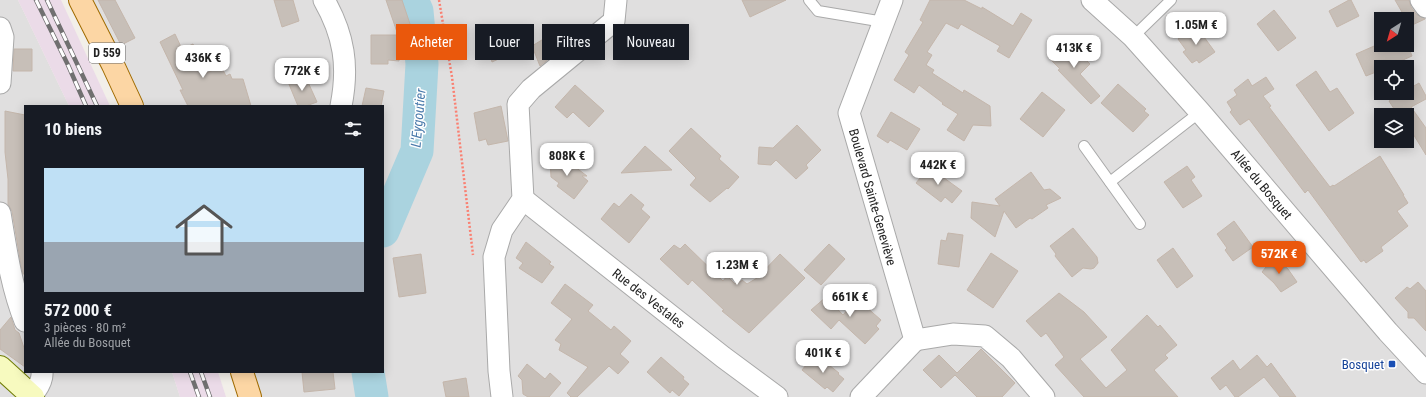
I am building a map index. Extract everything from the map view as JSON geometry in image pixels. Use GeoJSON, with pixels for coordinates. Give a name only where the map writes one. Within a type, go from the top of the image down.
{"type":"FeatureCollection","features":[{"type":"Feature","properties":{"kind":"main road","name":"D 559"},"geometry":{"type":"LineString","coordinates":[[80,0],[132,105]]}},
{"type":"Feature","properties":{"kind":"main road"},"geometry":{"type":"LineString","coordinates":[[0,367],[33,396]]}},
{"type":"Feature","properties":{"kind":"main road"},"geometry":{"type":"LineString","coordinates":[[242,373],[250,397]]}},
{"type":"Feature","properties":{"kind":"street"},"geometry":{"type":"LineString","coordinates":[[324,0],[334,17],[341,38],[344,62],[344,89],[341,105]]}},
{"type":"Feature","properties":{"kind":"street"},"geometry":{"type":"LineString","coordinates":[[502,397],[499,370],[494,257],[502,230],[523,199],[518,104],[532,89],[614,21],[616,0]]}},
{"type":"Feature","properties":{"kind":"street","name":"Boulevard Sainte-Geneviève"},"geometry":{"type":"LineString","coordinates":[[892,0],[849,113],[915,340]]}},
{"type":"Feature","properties":{"kind":"street","name":"Allée du Bosquet"},"geometry":{"type":"LineString","coordinates":[[1092,0],[1132,37],[1200,112],[1388,332],[1426,373]]}},
{"type":"Feature","properties":{"kind":"street"},"geometry":{"type":"LineString","coordinates":[[1421,0],[1426,7]]}},
{"type":"Feature","properties":{"kind":"street"},"geometry":{"type":"LineString","coordinates":[[0,83],[3,37],[1,31]]}},
{"type":"Feature","properties":{"kind":"street","name":"Rue des Vestales"},"geometry":{"type":"LineString","coordinates":[[523,199],[776,397]]}},
{"type":"Feature","properties":{"kind":"street"},"geometry":{"type":"LineString","coordinates":[[0,213],[10,272],[19,307],[24,319]]}},
{"type":"Feature","properties":{"kind":"street"},"geometry":{"type":"LineString","coordinates":[[861,397],[915,340],[954,334],[984,336],[1011,358],[1044,397]]}},
{"type":"Feature","properties":{"kind":"street"},"geometry":{"type":"LineString","coordinates":[[33,396],[39,386],[42,373]]}},
{"type":"Feature","properties":{"kind":"lane"},"geometry":{"type":"LineString","coordinates":[[809,0],[818,11],[884,22]]}},
{"type":"Feature","properties":{"kind":"lane"},"geometry":{"type":"LineString","coordinates":[[1132,37],[1170,0]]}},
{"type":"Feature","properties":{"kind":"lane"},"geometry":{"type":"LineString","coordinates":[[1110,182],[1200,112]]}},
{"type":"Feature","properties":{"kind":"lane"},"geometry":{"type":"LineString","coordinates":[[1084,146],[1140,224]]}},
{"type":"Feature","properties":{"kind":"path"},"geometry":{"type":"LineString","coordinates":[[439,0],[452,77],[473,257]]}},
{"type":"Feature","properties":{"kind":"shaded area"},"geometry":{"type":"Polygon","coordinates":[[[0,0],[18,0],[69,105],[24,105],[24,373],[172,373],[180,397],[0,397],[0,0]]]}},
{"type":"Feature","properties":{"kind":"shaded area"},"geometry":{"type":"Polygon","coordinates":[[[18,0],[61,0],[110,105],[69,105],[18,0]]]}},
{"type":"Feature","properties":{"kind":"shaded area"},"geometry":{"type":"Polygon","coordinates":[[[87,0],[1426,0],[1426,397],[257,397],[248,373],[384,373],[384,105],[138,105],[87,0]]]}},
{"type":"Feature","properties":{"kind":"shaded area"},"geometry":{"type":"Polygon","coordinates":[[[172,373],[218,373],[226,397],[180,397],[172,373]]]}},
{"type":"Feature","properties":{"kind":"building"},"geometry":{"type":"Polygon","coordinates":[[[98,0],[115,0],[135,38],[121,45],[98,0]]]}},
{"type":"Feature","properties":{"kind":"building"},"geometry":{"type":"Polygon","coordinates":[[[274,0],[293,0],[299,21],[282,27],[274,0]]]}},
{"type":"Feature","properties":{"kind":"building"},"geometry":{"type":"Polygon","coordinates":[[[386,0],[402,0],[410,24],[396,24],[396,29],[386,0]]]}},
{"type":"Feature","properties":{"kind":"building"},"geometry":{"type":"Polygon","coordinates":[[[742,0],[786,0],[750,17],[742,0]]]}},
{"type":"Feature","properties":{"kind":"building"},"geometry":{"type":"Polygon","coordinates":[[[930,0],[964,0],[982,9],[982,7],[1013,26],[1021,13],[1032,20],[1009,58],[997,51],[1000,46],[961,24],[958,29],[946,23],[927,52],[932,55],[926,65],[934,70],[932,73],[963,93],[964,90],[990,106],[991,126],[973,125],[964,141],[947,130],[958,114],[942,104],[943,103],[919,85],[914,93],[894,80],[909,55],[905,52],[923,22],[920,20],[930,0]]]}},
{"type":"Feature","properties":{"kind":"building"},"geometry":{"type":"Polygon","coordinates":[[[1351,0],[1359,16],[1337,27],[1329,11],[1351,0]]]}},
{"type":"Feature","properties":{"kind":"building"},"geometry":{"type":"Polygon","coordinates":[[[1395,0],[1409,0],[1411,7],[1416,14],[1425,19],[1414,24],[1414,12],[1402,12],[1395,0]]]}},
{"type":"Feature","properties":{"kind":"building"},"geometry":{"type":"Polygon","coordinates":[[[1274,10],[1296,38],[1278,51],[1257,24],[1274,10]]]}},
{"type":"Feature","properties":{"kind":"building"},"geometry":{"type":"Polygon","coordinates":[[[1196,26],[1215,52],[1199,63],[1197,60],[1192,63],[1183,52],[1186,50],[1178,39],[1196,26]]]}},
{"type":"Feature","properties":{"kind":"building"},"geometry":{"type":"Polygon","coordinates":[[[175,34],[182,49],[193,44],[207,73],[221,66],[226,76],[230,74],[232,79],[243,79],[251,105],[188,105],[180,90],[183,90],[160,42],[175,34]]]}},
{"type":"Feature","properties":{"kind":"building"},"geometry":{"type":"Polygon","coordinates":[[[371,35],[396,35],[396,60],[399,61],[388,60],[388,64],[371,64],[371,35]]]}},
{"type":"Feature","properties":{"kind":"building"},"geometry":{"type":"Polygon","coordinates":[[[1065,39],[1090,64],[1080,74],[1100,96],[1091,104],[1058,70],[1060,69],[1048,57],[1065,39]]]}},
{"type":"Feature","properties":{"kind":"building"},"geometry":{"type":"Polygon","coordinates":[[[542,40],[542,60],[547,60],[540,66],[534,51],[534,45],[542,40]]]}},
{"type":"Feature","properties":{"kind":"building"},"geometry":{"type":"Polygon","coordinates":[[[1374,46],[1374,52],[1410,52],[1412,56],[1403,60],[1374,60],[1374,73],[1366,76],[1356,54],[1374,46]]]}},
{"type":"Feature","properties":{"kind":"building"},"geometry":{"type":"Polygon","coordinates":[[[14,49],[32,49],[32,71],[13,71],[14,49]]]}},
{"type":"Feature","properties":{"kind":"building"},"geometry":{"type":"Polygon","coordinates":[[[1316,71],[1330,92],[1337,88],[1354,113],[1329,131],[1296,85],[1316,71]]]}},
{"type":"Feature","properties":{"kind":"building"},"geometry":{"type":"Polygon","coordinates":[[[286,77],[307,80],[317,102],[309,105],[298,105],[286,77]]]}},
{"type":"Feature","properties":{"kind":"building"},"geometry":{"type":"Polygon","coordinates":[[[1266,77],[1274,89],[1263,96],[1271,106],[1269,107],[1330,187],[1333,185],[1334,186],[1380,156],[1404,195],[1408,203],[1397,211],[1408,226],[1381,247],[1383,251],[1366,263],[1364,260],[1361,262],[1308,190],[1305,193],[1249,119],[1240,125],[1230,112],[1232,110],[1227,102],[1237,95],[1234,90],[1248,79],[1252,86],[1266,77]]]}},
{"type":"Feature","properties":{"kind":"building"},"geometry":{"type":"Polygon","coordinates":[[[1419,83],[1426,96],[1426,99],[1411,107],[1412,108],[1394,108],[1389,101],[1391,100],[1414,100],[1414,86],[1419,83]]]}},
{"type":"Feature","properties":{"kind":"building"},"geometry":{"type":"Polygon","coordinates":[[[1118,84],[1146,109],[1144,111],[1149,115],[1133,132],[1101,103],[1118,84]]]}},
{"type":"Feature","properties":{"kind":"building"},"geometry":{"type":"Polygon","coordinates":[[[575,85],[604,111],[589,127],[573,112],[567,118],[555,107],[575,85]]]}},
{"type":"Feature","properties":{"kind":"building"},"geometry":{"type":"Polygon","coordinates":[[[366,88],[384,91],[381,105],[362,105],[366,88]]]}},
{"type":"Feature","properties":{"kind":"building"},"geometry":{"type":"Polygon","coordinates":[[[1042,92],[1065,110],[1043,137],[1020,119],[1042,92]]]}},
{"type":"Feature","properties":{"kind":"building"},"geometry":{"type":"Polygon","coordinates":[[[501,106],[508,141],[488,145],[486,139],[479,141],[474,113],[501,106]]]}},
{"type":"Feature","properties":{"kind":"building"},"geometry":{"type":"Polygon","coordinates":[[[5,111],[24,115],[24,274],[21,265],[12,211],[8,204],[8,179],[5,152],[5,111]]]}},
{"type":"Feature","properties":{"kind":"building"},"geometry":{"type":"Polygon","coordinates":[[[1414,111],[1426,128],[1426,155],[1414,135],[1414,111]]]}},
{"type":"Feature","properties":{"kind":"building"},"geometry":{"type":"Polygon","coordinates":[[[891,112],[920,129],[907,150],[890,140],[888,143],[877,136],[891,112]]]}},
{"type":"Feature","properties":{"kind":"building"},"geometry":{"type":"Polygon","coordinates":[[[797,125],[821,150],[806,165],[808,168],[796,179],[776,160],[771,165],[758,164],[759,147],[773,148],[797,125]]]}},
{"type":"Feature","properties":{"kind":"building"},"geometry":{"type":"Polygon","coordinates":[[[691,128],[721,156],[719,159],[739,177],[728,189],[727,188],[710,202],[690,185],[696,178],[669,151],[691,128]]]}},
{"type":"Feature","properties":{"kind":"building"},"geometry":{"type":"Polygon","coordinates":[[[645,146],[672,170],[621,173],[645,146]]]}},
{"type":"Feature","properties":{"kind":"building"},"geometry":{"type":"Polygon","coordinates":[[[562,157],[587,176],[582,176],[588,181],[574,199],[557,186],[559,183],[551,177],[550,158],[562,157]]]}},
{"type":"Feature","properties":{"kind":"building"},"geometry":{"type":"Polygon","coordinates":[[[1187,166],[1195,177],[1191,180],[1202,196],[1183,208],[1164,182],[1187,166]]]}},
{"type":"Feature","properties":{"kind":"building"},"geometry":{"type":"Polygon","coordinates":[[[929,167],[962,191],[952,203],[945,197],[941,202],[916,183],[929,167]]]}},
{"type":"Feature","properties":{"kind":"building"},"geometry":{"type":"Polygon","coordinates":[[[1031,172],[1044,190],[1050,189],[1061,198],[1046,205],[1048,208],[1016,228],[1004,211],[995,237],[971,218],[972,202],[1000,206],[995,199],[1031,172]]]}},
{"type":"Feature","properties":{"kind":"building"},"geometry":{"type":"Polygon","coordinates":[[[631,194],[644,205],[641,209],[650,217],[629,243],[601,219],[614,203],[619,207],[631,194]]]}},
{"type":"Feature","properties":{"kind":"building"},"geometry":{"type":"Polygon","coordinates":[[[1234,221],[1253,247],[1233,261],[1225,250],[1227,248],[1217,234],[1234,221]]]}},
{"type":"Feature","properties":{"kind":"building"},"geometry":{"type":"Polygon","coordinates":[[[1073,228],[1097,257],[1098,263],[1091,269],[1083,268],[1072,277],[1055,256],[1056,254],[1050,246],[1073,228]]]}},
{"type":"Feature","properties":{"kind":"building"},"geometry":{"type":"Polygon","coordinates":[[[948,233],[963,235],[959,267],[938,264],[941,240],[946,241],[948,233]]]}},
{"type":"Feature","properties":{"kind":"building"},"geometry":{"type":"Polygon","coordinates":[[[526,242],[551,262],[549,264],[554,267],[542,283],[519,268],[523,263],[516,258],[526,242]]]}},
{"type":"Feature","properties":{"kind":"building"},"geometry":{"type":"Polygon","coordinates":[[[685,244],[723,281],[727,276],[735,284],[738,280],[741,282],[742,280],[747,284],[757,278],[780,254],[805,278],[749,333],[722,311],[724,310],[692,280],[688,285],[660,259],[674,245],[680,249],[685,244]]]}},
{"type":"Feature","properties":{"kind":"building"},"geometry":{"type":"Polygon","coordinates":[[[829,244],[845,259],[821,285],[804,270],[829,244]]]}},
{"type":"Feature","properties":{"kind":"building"},"geometry":{"type":"Polygon","coordinates":[[[1173,248],[1193,276],[1177,288],[1157,260],[1173,248]]]}},
{"type":"Feature","properties":{"kind":"building"},"geometry":{"type":"Polygon","coordinates":[[[991,253],[1018,271],[993,308],[967,290],[991,253]]]}},
{"type":"Feature","properties":{"kind":"building"},"geometry":{"type":"Polygon","coordinates":[[[421,254],[426,293],[399,297],[393,258],[421,254]]]}},
{"type":"Feature","properties":{"kind":"building"},"geometry":{"type":"Polygon","coordinates":[[[1274,257],[1288,269],[1297,282],[1281,292],[1262,272],[1274,257]]]}},
{"type":"Feature","properties":{"kind":"building"},"geometry":{"type":"Polygon","coordinates":[[[1418,282],[1426,291],[1426,331],[1414,318],[1408,318],[1408,312],[1395,298],[1407,287],[1410,289],[1418,282]]]}},
{"type":"Feature","properties":{"kind":"building"},"geometry":{"type":"Polygon","coordinates":[[[565,284],[593,305],[588,311],[611,330],[614,326],[631,341],[620,354],[629,362],[618,374],[609,366],[577,397],[571,397],[567,393],[588,367],[559,350],[561,344],[555,340],[572,319],[551,303],[565,284]]]}},
{"type":"Feature","properties":{"kind":"building"},"geometry":{"type":"Polygon","coordinates":[[[1059,293],[1084,312],[1107,337],[1080,359],[1106,388],[1127,370],[1111,350],[1147,315],[1158,327],[1160,325],[1177,345],[1165,355],[1168,358],[1154,370],[1178,397],[1084,397],[1055,365],[1064,357],[1046,333],[1041,337],[1026,321],[1059,293]]]}},
{"type":"Feature","properties":{"kind":"building"},"geometry":{"type":"Polygon","coordinates":[[[826,297],[843,315],[857,299],[881,320],[876,326],[879,329],[865,344],[839,320],[831,329],[811,310],[826,297]]]}},
{"type":"Feature","properties":{"kind":"building"},"geometry":{"type":"Polygon","coordinates":[[[11,317],[15,330],[19,333],[24,348],[24,366],[0,349],[0,330],[11,317]]]}},
{"type":"Feature","properties":{"kind":"building"},"geometry":{"type":"Polygon","coordinates":[[[981,349],[1015,383],[1002,397],[977,397],[955,375],[941,388],[923,370],[939,355],[957,373],[981,349]]]}},
{"type":"Feature","properties":{"kind":"building"},"geometry":{"type":"Polygon","coordinates":[[[815,354],[839,373],[838,374],[844,379],[833,392],[827,387],[825,389],[802,370],[815,354]]]}},
{"type":"Feature","properties":{"kind":"building"},"geometry":{"type":"Polygon","coordinates":[[[1257,355],[1267,367],[1271,363],[1296,397],[1280,397],[1264,377],[1238,397],[1235,397],[1226,385],[1220,390],[1211,378],[1233,360],[1240,370],[1257,355]]]}},
{"type":"Feature","properties":{"kind":"building"},"geometry":{"type":"Polygon","coordinates":[[[661,357],[684,377],[683,379],[689,384],[679,396],[672,390],[670,393],[647,372],[661,357]]]}},
{"type":"Feature","properties":{"kind":"building"},"geometry":{"type":"Polygon","coordinates":[[[527,364],[545,379],[550,373],[561,383],[549,397],[528,397],[523,394],[522,380],[518,376],[527,364]]]}},
{"type":"Feature","properties":{"kind":"building"},"geometry":{"type":"Polygon","coordinates":[[[302,373],[333,373],[335,389],[304,392],[302,373]]]}},
{"type":"Feature","properties":{"kind":"building"},"geometry":{"type":"Polygon","coordinates":[[[466,378],[469,397],[446,397],[443,382],[466,378]]]}},
{"type":"Feature","properties":{"kind":"waterway","name":"L'Eygoutier"},"geometry":{"type":"LineString","coordinates":[[384,229],[417,151],[422,64],[417,11],[412,0]]}},
{"type":"Feature","properties":{"kind":"waterway","name":"L'Eygoutier"},"geometry":{"type":"LineString","coordinates":[[368,373],[372,397]]}},
{"type":"Feature","properties":{"kind":"railway"},"geometry":{"type":"LineString","coordinates":[[36,0],[86,105]]}},
{"type":"Feature","properties":{"kind":"railway"},"geometry":{"type":"LineString","coordinates":[[47,0],[97,105]]}},
{"type":"Feature","properties":{"kind":"railway"},"geometry":{"type":"LineString","coordinates":[[190,373],[199,397]]}},
{"type":"Feature","properties":{"kind":"railway"},"geometry":{"type":"LineString","coordinates":[[201,373],[210,397]]}},
{"type":"Feature","properties":{"kind":"place","name":"Bosquet"},"geometry":{"type":"Point","coordinates":[1392,364]}}]}
